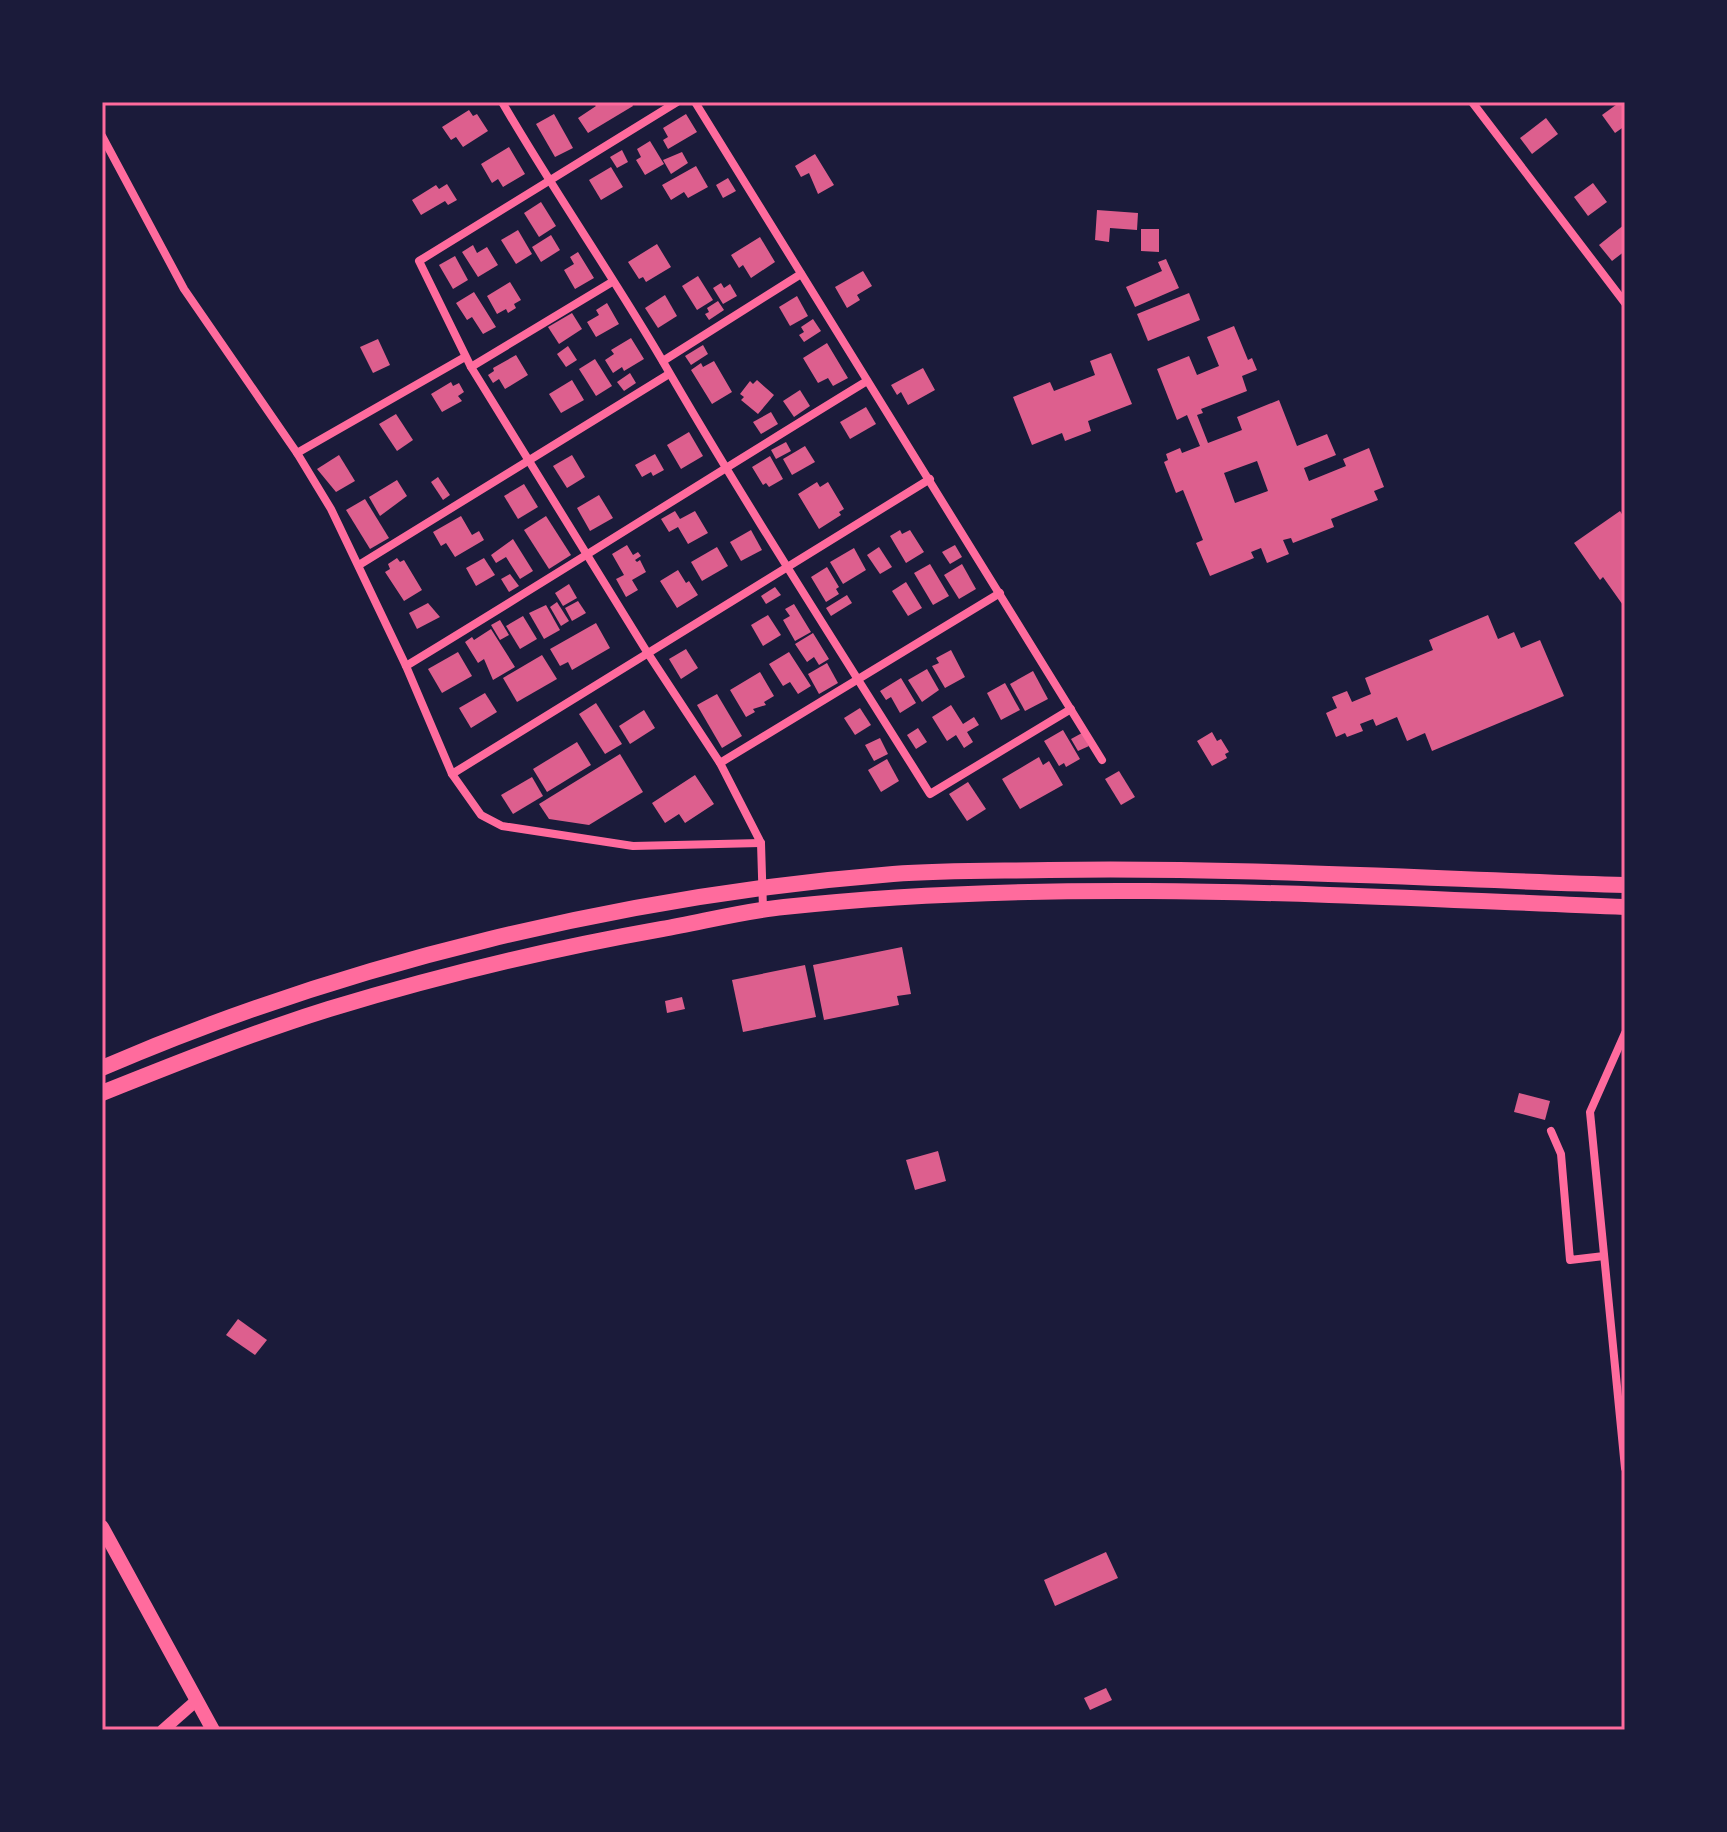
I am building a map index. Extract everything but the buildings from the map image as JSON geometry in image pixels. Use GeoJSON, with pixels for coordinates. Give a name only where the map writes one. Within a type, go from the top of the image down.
{"type":"FeatureCollection","features":[{"type":"Feature","properties":{"kind":"highway"},"geometry":{"type":"LineString","coordinates":[[102,1068],[241,1013],[469,945],[579,920],[762,888],[931,872],[1163,868],[1625,885]]}},
{"type":"Feature","properties":{"kind":"highway"},"geometry":{"type":"LineString","coordinates":[[102,1093],[329,1009],[451,975],[584,943],[763,909],[949,894],[1155,892],[1625,907]]}},
{"type":"Feature","properties":{"kind":"main road"},"geometry":{"type":"LineString","coordinates":[[102,1527],[213,1730]]}},
{"type":"Feature","properties":{"kind":"street"},"geometry":{"type":"LineString","coordinates":[[502,102],[548,182],[663,361],[787,567],[930,794],[1071,709]]}},
{"type":"Feature","properties":{"kind":"street"},"geometry":{"type":"LineString","coordinates":[[677,102],[419,261],[465,357],[647,652],[720,763],[761,843],[763,909]]}},
{"type":"Feature","properties":{"kind":"street"},"geometry":{"type":"LineString","coordinates":[[695,102],[1102,760]]}},
{"type":"Feature","properties":{"kind":"street"},"geometry":{"type":"LineString","coordinates":[[1472,102],[1625,303]]}},
{"type":"Feature","properties":{"kind":"street"},"geometry":{"type":"LineString","coordinates":[[102,136],[184,289],[297,453],[331,509],[406,666],[452,774],[481,815],[502,826],[633,846],[761,843]]}},
{"type":"Feature","properties":{"kind":"street"},"geometry":{"type":"LineString","coordinates":[[663,361],[801,274]]}},
{"type":"Feature","properties":{"kind":"street"},"geometry":{"type":"LineString","coordinates":[[471,367],[612,282]]}},
{"type":"Feature","properties":{"kind":"street"},"geometry":{"type":"LineString","coordinates":[[297,453],[465,357]]}},
{"type":"Feature","properties":{"kind":"street"},"geometry":{"type":"LineString","coordinates":[[359,565],[669,374]]}},
{"type":"Feature","properties":{"kind":"street"},"geometry":{"type":"LineString","coordinates":[[406,666],[588,557],[726,467],[867,381]]}},
{"type":"Feature","properties":{"kind":"street"},"geometry":{"type":"LineString","coordinates":[[452,774],[930,479]]}},
{"type":"Feature","properties":{"kind":"street"},"geometry":{"type":"LineString","coordinates":[[720,763],[1000,593]]}},
{"type":"Feature","properties":{"kind":"street"},"geometry":{"type":"LineString","coordinates":[[1625,1033],[1590,1112],[1625,1468]]}},
{"type":"Feature","properties":{"kind":"street"},"geometry":{"type":"LineString","coordinates":[[1551,1131],[1561,1154],[1570,1260],[1604,1256]]}},
{"type":"Feature","properties":{"kind":"street"},"geometry":{"type":"LineString","coordinates":[[163,1730],[197,1700]]}}]}
